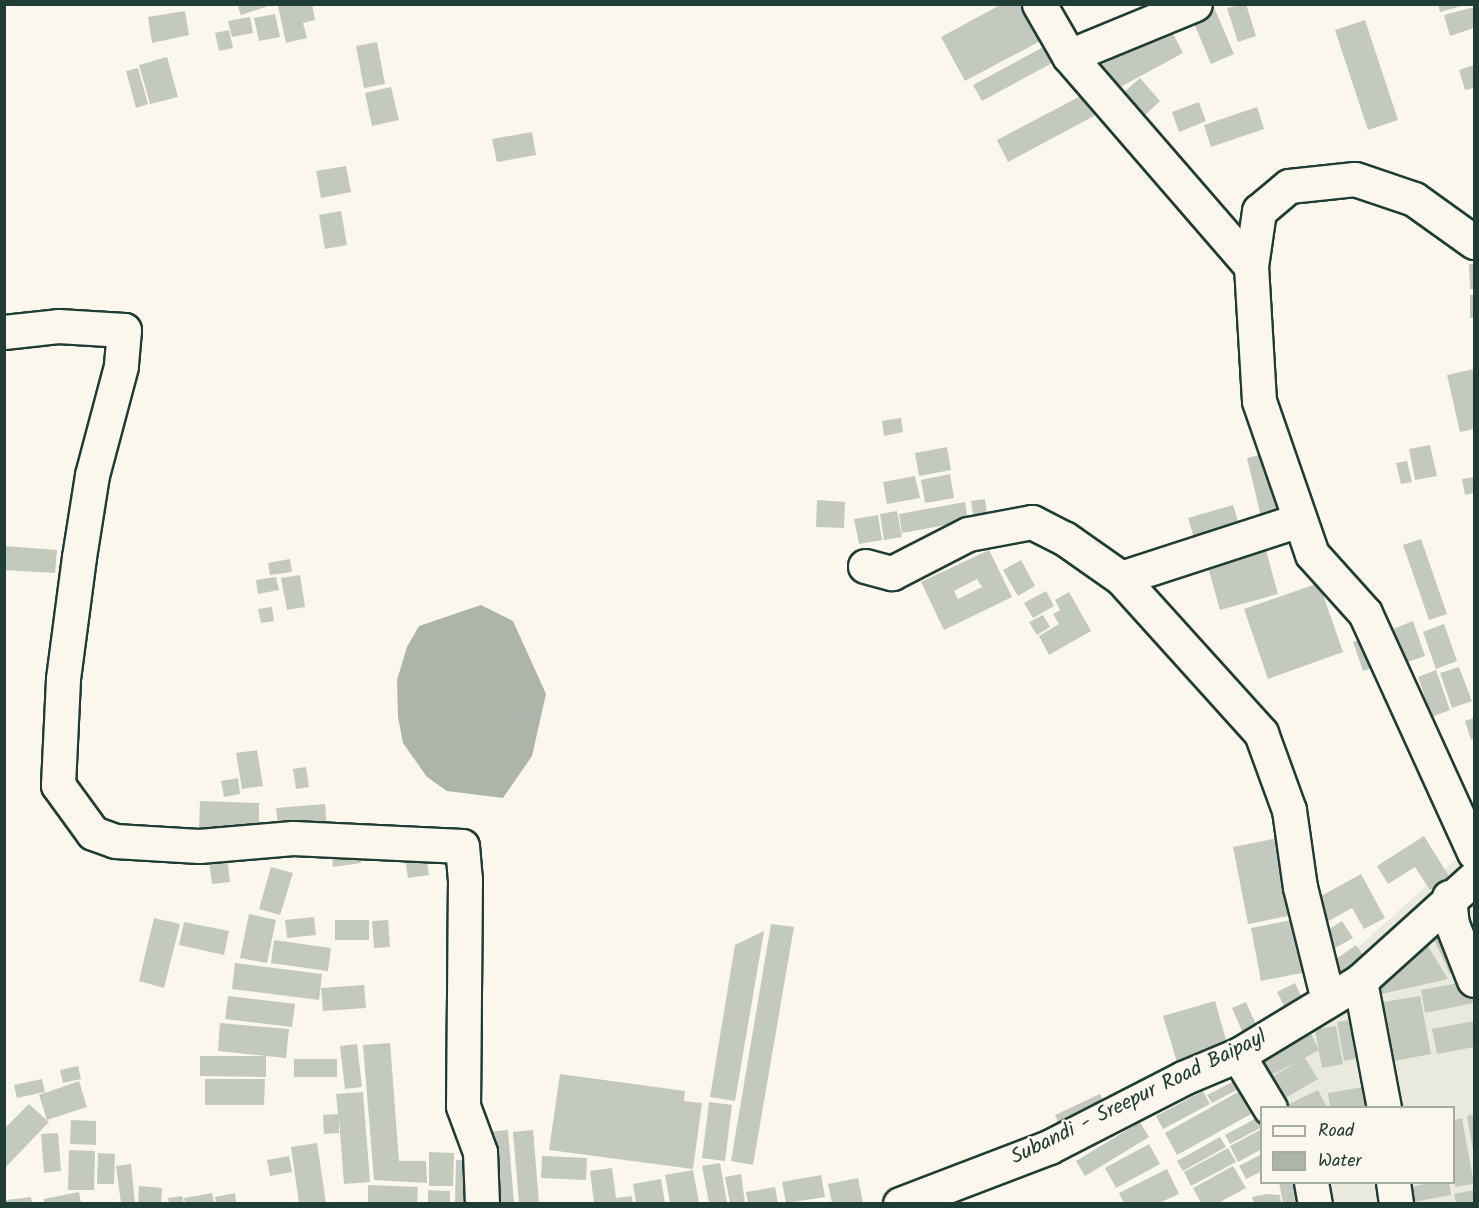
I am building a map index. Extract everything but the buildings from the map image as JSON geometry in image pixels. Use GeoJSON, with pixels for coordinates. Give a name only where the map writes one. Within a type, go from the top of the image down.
{"type":"FeatureCollection","features":[{"type":"Feature","properties":{"kind":"street"},"geometry":{"type":"LineString","coordinates":[[1039,4],[1069,56],[1251,266]]}},
{"type":"Feature","properties":{"kind":"street"},"geometry":{"type":"LineString","coordinates":[[1069,56],[1195,4]]}},
{"type":"Feature","properties":{"kind":"street"},"geometry":{"type":"LineString","coordinates":[[1474,242],[1414,199],[1355,178],[1289,186],[1259,211],[1251,266],[1259,401],[1312,554],[1365,613],[1474,852]]}},
{"type":"Feature","properties":{"kind":"street"},"geometry":{"type":"LineString","coordinates":[[4,332],[58,326],[124,330],[121,366],[92,475],[79,557],[63,679],[58,785],[93,833],[115,841],[199,846],[293,838],[462,846],[465,879],[463,1106],[480,1152],[482,1203]]}},
{"type":"Feature","properties":{"kind":"street"},"geometry":{"type":"LineString","coordinates":[[1121,578],[1300,520]]}},
{"type":"Feature","properties":{"kind":"street"},"geometry":{"type":"LineString","coordinates":[[865,566],[892,573],[968,534],[1032,522],[1064,538],[1121,578],[1261,733],[1289,810],[1300,887],[1328,1000]]}},
{"type":"Feature","properties":{"kind":"street","name":"Subandi - Sreepur Road Baipayl"},"geometry":{"type":"LineString","coordinates":[[900,1203],[1049,1147],[1183,1078],[1238,1055],[1360,981],[1449,897],[1474,878]]}},
{"type":"Feature","properties":{"kind":"street"},"geometry":{"type":"LineString","coordinates":[[1449,897],[1452,924],[1474,980]]}},
{"type":"Feature","properties":{"kind":"street"},"geometry":{"type":"LineString","coordinates":[[1360,981],[1384,1106]]}},
{"type":"Feature","properties":{"kind":"street"},"geometry":{"type":"LineString","coordinates":[[1238,1055],[1269,1106]]}},
{"type":"Feature","properties":{"kind":"street"},"geometry":{"type":"LineString","coordinates":[[1311,1184],[1315,1203]]}},
{"type":"Feature","properties":{"kind":"street"},"geometry":{"type":"LineString","coordinates":[[1393,1184],[1396,1203]]}},
{"type":"Feature","properties":{"kind":"shaded area"},"geometry":{"type":"Polygon","coordinates":[[[1474,843],[1474,1203],[1312,1203],[1311,1184],[1455,1184],[1455,1106],[1267,1106],[1238,1055],[1474,843]]]}},
{"type":"Feature","properties":{"kind":"water"},"geometry":{"type":"Polygon","coordinates":[[[481,605],[513,621],[546,694],[532,756],[503,798],[447,791],[427,777],[403,743],[398,717],[397,680],[407,647],[419,626],[481,605]]]}}]}
